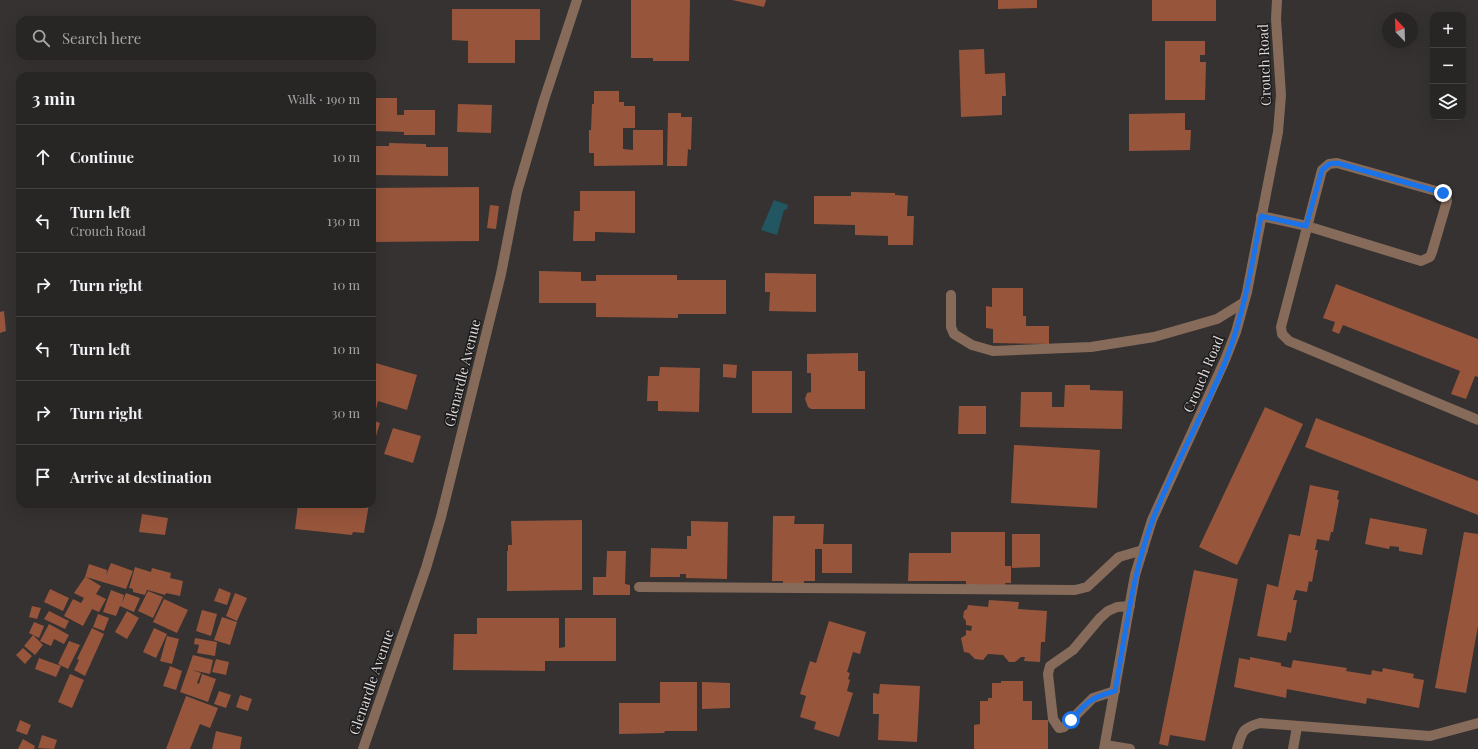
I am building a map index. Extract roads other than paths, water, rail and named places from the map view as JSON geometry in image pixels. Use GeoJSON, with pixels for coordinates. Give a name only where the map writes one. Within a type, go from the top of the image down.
{"type":"FeatureCollection","features":[{"type":"Feature","properties":{"kind":"street","name":"Glenardle Avenue"},"geometry":{"type":"LineString","coordinates":[[362,749],[426,568],[439,524],[501,274],[517,192],[544,100],[577,0]]}},
{"type":"Feature","properties":{"kind":"street","name":"Crouch Road"},"geometry":{"type":"LineString","coordinates":[[1104,747],[1135,575],[1152,520],[1226,360],[1236,332],[1243,303],[1278,132],[1281,95],[1277,0]]}},
{"type":"Feature","properties":{"kind":"street"},"geometry":{"type":"LineString","coordinates":[[1261,216],[1306,226],[1421,261],[1430,257],[1432,252],[1447,201],[1446,196],[1439,191],[1337,163],[1329,164],[1322,170],[1306,226],[1281,327],[1282,334],[1289,341],[1478,420]]}},
{"type":"Feature","properties":{"kind":"street"},"geometry":{"type":"LineString","coordinates":[[952,295],[951,327],[954,334],[972,345],[993,351],[1092,347],[1154,338],[1217,319],[1243,303]]}},
{"type":"Feature","properties":{"kind":"street"},"geometry":{"type":"LineString","coordinates":[[639,587],[1075,590],[1087,587],[1119,557],[1143,550]]}},
{"type":"Feature","properties":{"kind":"street"},"geometry":{"type":"LineString","coordinates":[[1115,691],[1093,698],[1084,705],[1064,727],[1059,728],[1053,719],[1048,674],[1050,666],[1073,650],[1100,618],[1117,607],[1130,606]]}},
{"type":"Feature","properties":{"kind":"street"},"geometry":{"type":"LineString","coordinates":[[1237,749],[1242,732],[1250,726],[1260,723],[1430,736],[1478,723]]}},
{"type":"Feature","properties":{"kind":"street"},"geometry":{"type":"LineString","coordinates":[[1293,749],[1297,727]]}},
{"type":"Feature","properties":{"kind":"street"},"geometry":{"type":"LineString","coordinates":[[1104,747],[1130,749]]}},
{"type":"Feature","properties":{"kind":"water"},"geometry":{"type":"Polygon","coordinates":[[[774,200],[788,205],[787,209],[784,210],[777,235],[761,230],[774,200]]]}}]}
